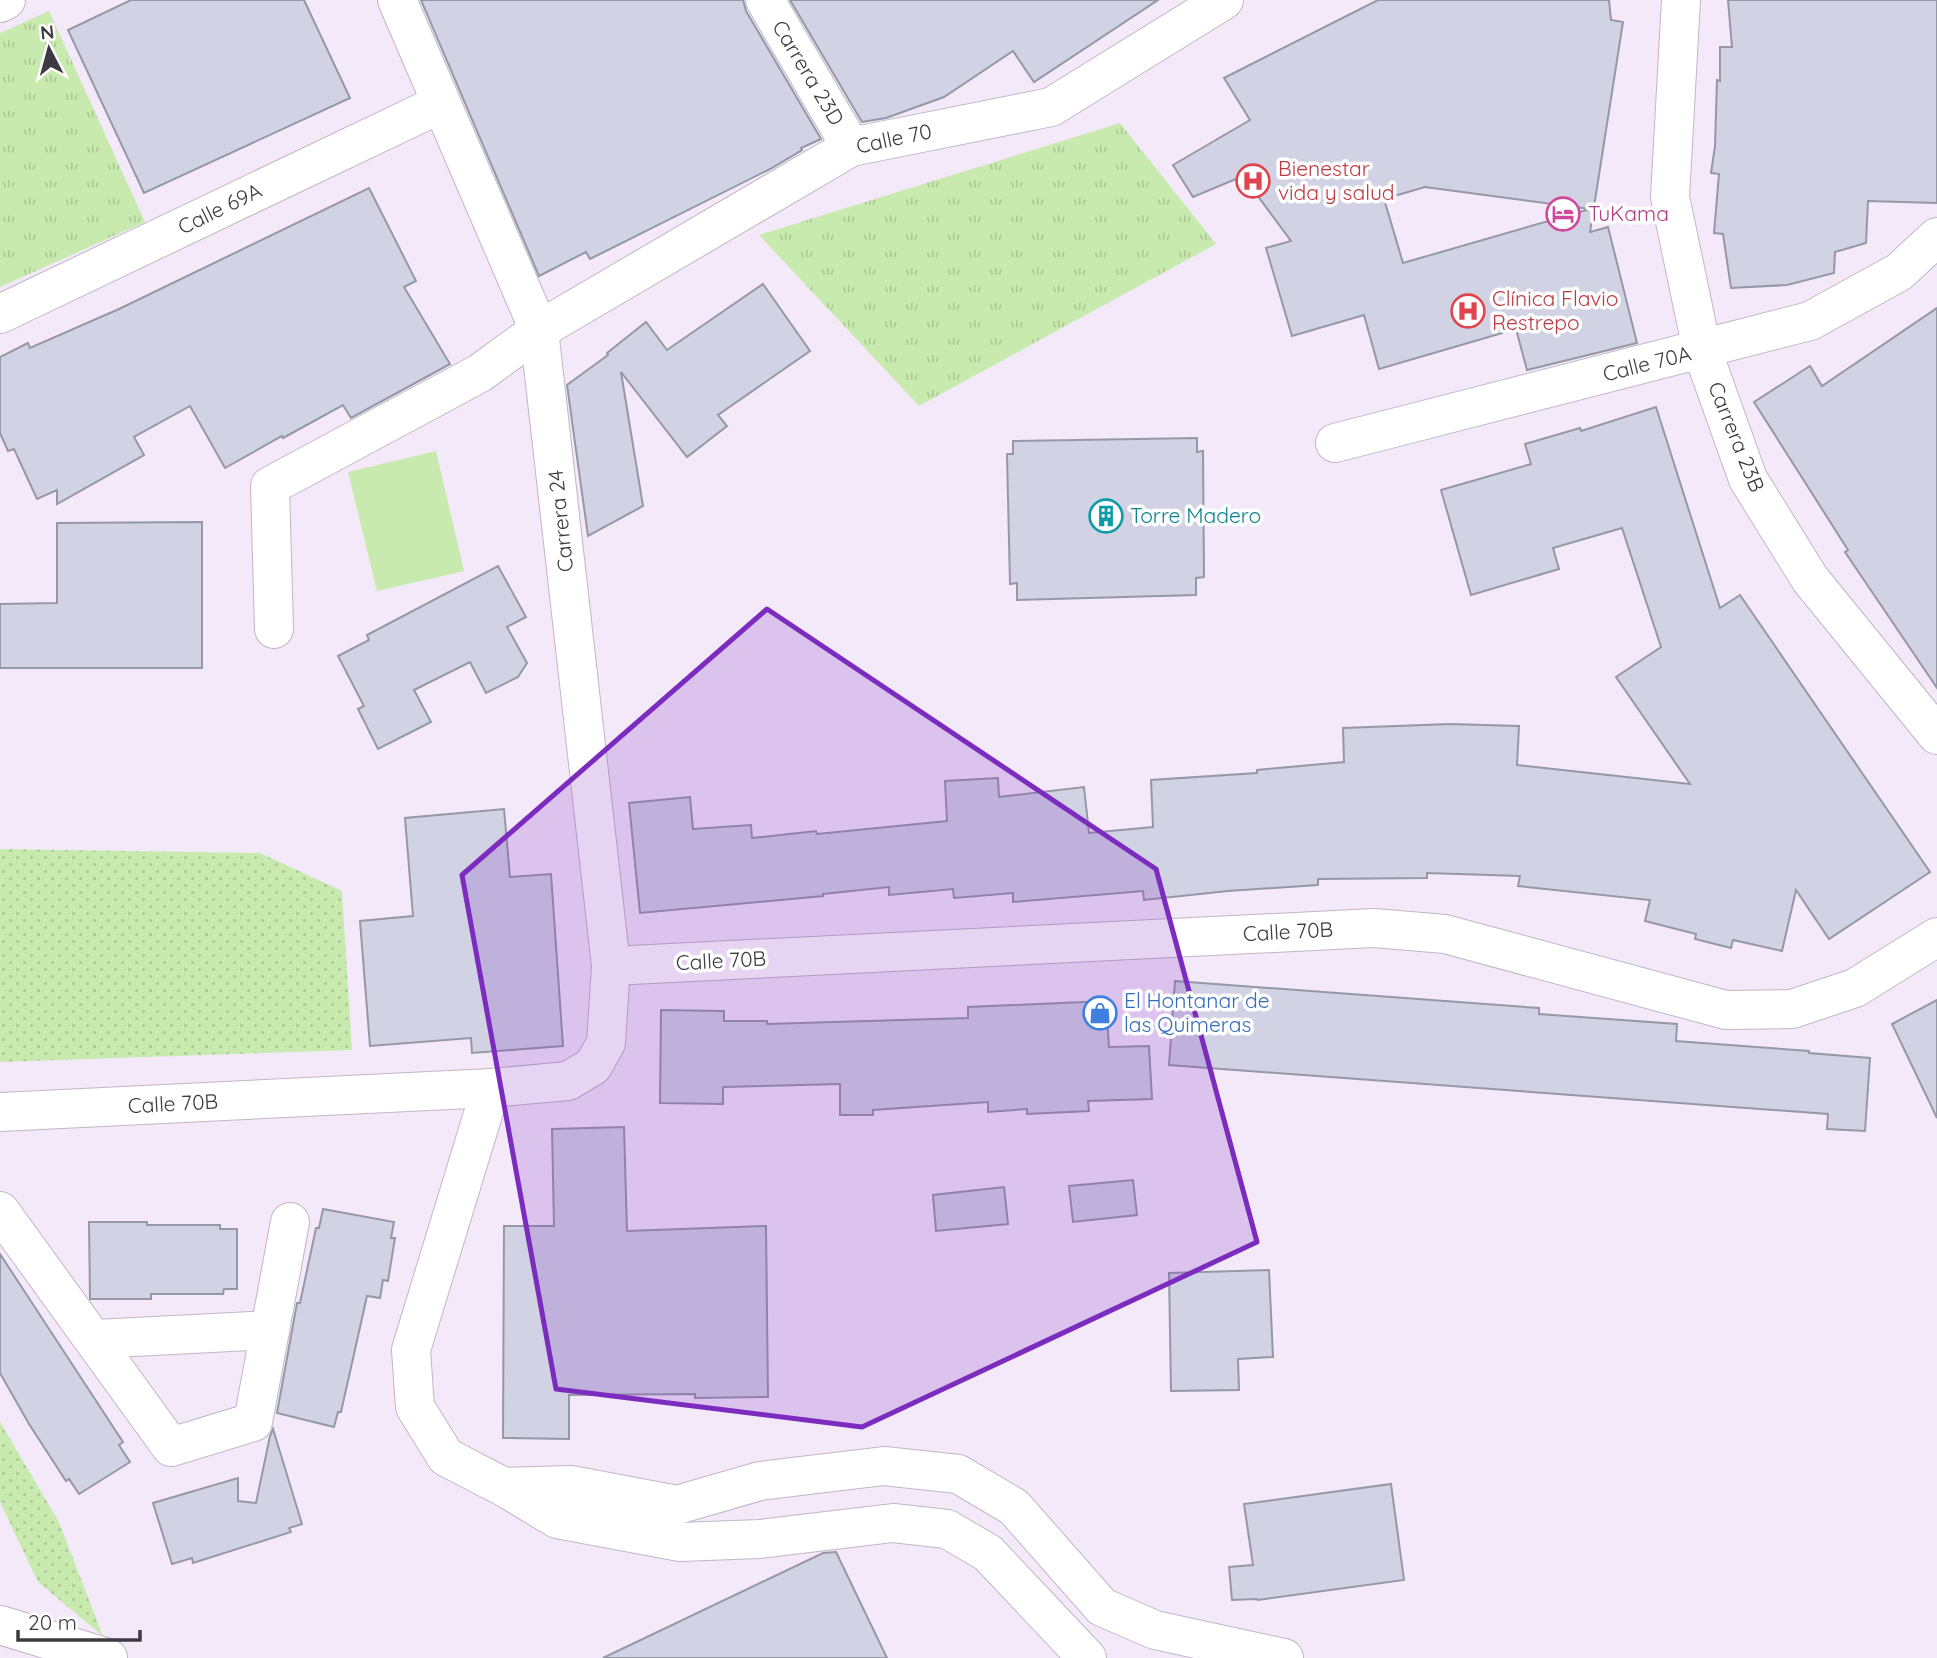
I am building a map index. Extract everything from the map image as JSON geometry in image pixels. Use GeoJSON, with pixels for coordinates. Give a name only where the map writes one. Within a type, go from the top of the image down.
{"type":"FeatureCollection","features":[{"type":"Feature","properties":{"kind":"street"},"geometry":{"type":"LineString","coordinates":[[0,3],[6,0]]}},
{"type":"Feature","properties":{"kind":"street","name":"Carrera 24"},"geometry":{"type":"LineString","coordinates":[[397,0],[539,330],[611,967],[606,1043],[593,1066]]}},
{"type":"Feature","properties":{"kind":"street","name":"Carrera 23D"},"geometry":{"type":"LineString","coordinates":[[765,0],[851,147]]}},
{"type":"Feature","properties":{"kind":"street","name":"Calle 70"},"geometry":{"type":"LineString","coordinates":[[274,629],[270,486],[480,373],[539,330],[851,147],[1051,107],[1222,0]]}},
{"type":"Feature","properties":{"kind":"street","name":"Carrera 23B"},"geometry":{"type":"LineString","coordinates":[[1681,0],[1670,197],[1702,350],[1748,479],[1810,579],[1937,735]]}},
{"type":"Feature","properties":{"kind":"street","name":"Calle 69A"},"geometry":{"type":"LineString","coordinates":[[0,314],[440,104]]}},
{"type":"Feature","properties":{"kind":"street","name":"Calle 70A"},"geometry":{"type":"LineString","coordinates":[[1335,443],[1810,321],[1899,272],[1937,237]]}},
{"type":"Feature","properties":{"kind":"street","name":"Calle 70B"},"geometry":{"type":"LineString","coordinates":[[611,967],[1374,928],[1445,934],[1726,1010],[1792,1009],[1856,988],[1937,937]]}},
{"type":"Feature","properties":{"kind":"street","name":"Calle 70B"},"geometry":{"type":"LineString","coordinates":[[0,1112],[491,1088],[568,1081],[593,1066]]}},
{"type":"Feature","properties":{"kind":"street"},"geometry":{"type":"LineString","coordinates":[[491,1088],[411,1350],[415,1407],[446,1457],[557,1518],[680,1542],[760,1539],[892,1523],[947,1529],[988,1553],[1087,1658]]}},
{"type":"Feature","properties":{"kind":"street"},"geometry":{"type":"LineString","coordinates":[[0,1210],[171,1447],[253,1422],[290,1222]]}},
{"type":"Feature","properties":{"kind":"street"},"geometry":{"type":"LineString","coordinates":[[95,1339],[270,1330]]}},
{"type":"Feature","properties":{"kind":"street"},"geometry":{"type":"LineString","coordinates":[[504,1487],[570,1485],[677,1505],[760,1481],[884,1466],[958,1474],[1014,1507],[1102,1607],[1155,1630],[1284,1658]]}},
{"type":"Feature","properties":{"kind":"street"},"geometry":{"type":"LineString","coordinates":[[0,1625],[108,1658]]}},
{"type":"Feature","properties":{"kind":"street"},"geometry":{"type":"LineString","coordinates":[[0,1634],[2,1658]]}},
{"type":"Feature","properties":{"kind":"highlighted area"},"geometry":{"type":"Polygon","coordinates":[[[767,609],[1156,869],[1257,1242],[862,1427],[556,1389],[462,875],[767,609]]]}},
{"type":"Feature","properties":{"kind":"green space"},"geometry":{"type":"Polygon","coordinates":[[[49,11],[145,222],[0,287],[0,33],[49,11]]]}},
{"type":"Feature","properties":{"kind":"green space"},"geometry":{"type":"Polygon","coordinates":[[[1120,123],[1216,244],[919,406],[759,235],[1120,123]]]}},
{"type":"Feature","properties":{"kind":"green space"},"geometry":{"type":"Polygon","coordinates":[[[436,451],[464,571],[377,591],[348,472],[436,451]]]}},
{"type":"Feature","properties":{"kind":"green space"},"geometry":{"type":"Polygon","coordinates":[[[0,849],[260,853],[342,891],[352,1050],[0,1062],[0,849]]]}},
{"type":"Feature","properties":{"kind":"green space"},"geometry":{"type":"Polygon","coordinates":[[[0,1422],[59,1522],[103,1636],[38,1582],[0,1502],[0,1422]]]}},
{"type":"Feature","properties":{"kind":"building"},"geometry":{"type":"Polygon","coordinates":[[[131,0],[304,0],[350,98],[144,193],[68,30],[131,0]]]}},
{"type":"Feature","properties":{"kind":"building"},"geometry":{"type":"Polygon","coordinates":[[[421,0],[743,0],[746,11],[821,139],[801,148],[802,150],[770,169],[590,259],[586,252],[539,276],[421,0]]]}},
{"type":"Feature","properties":{"kind":"building"},"geometry":{"type":"Polygon","coordinates":[[[790,0],[1158,0],[1034,82],[1013,51],[944,97],[886,118],[862,122],[790,0]]]}},
{"type":"Feature","properties":{"kind":"building"},"geometry":{"type":"Polygon","coordinates":[[[1378,0],[1609,0],[1611,20],[1623,22],[1590,232],[1608,227],[1637,343],[1527,370],[1516,329],[1379,369],[1364,315],[1292,336],[1266,248],[1291,241],[1243,176],[1193,197],[1173,165],[1250,120],[1224,78],[1378,0]],[[1425,187],[1384,199],[1403,263],[1590,209],[1425,187]]]}},
{"type":"Feature","properties":{"kind":"building"},"geometry":{"type":"Polygon","coordinates":[[[1728,0],[1937,0],[1937,203],[1868,201],[1866,243],[1835,252],[1834,273],[1787,285],[1731,288],[1723,234],[1714,233],[1719,174],[1711,173],[1715,146],[1717,80],[1720,81],[1720,47],[1732,47],[1728,0]]]}},
{"type":"Feature","properties":{"kind":"building"},"geometry":{"type":"Polygon","coordinates":[[[369,188],[416,281],[404,287],[450,364],[351,418],[343,405],[225,468],[190,406],[134,437],[144,455],[57,504],[57,490],[37,499],[14,449],[8,451],[0,433],[0,357],[28,343],[30,348],[119,309],[369,188]]]}},
{"type":"Feature","properties":{"kind":"building"},"geometry":{"type":"Polygon","coordinates":[[[763,284],[810,351],[718,415],[727,426],[687,457],[621,372],[643,506],[588,536],[567,385],[608,355],[607,353],[646,322],[667,350],[763,284]]]}},
{"type":"Feature","properties":{"kind":"building"},"geometry":{"type":"Polygon","coordinates":[[[1937,308],[1937,688],[1845,552],[1848,550],[1754,402],[1810,366],[1822,386],[1937,308]]]}},
{"type":"Feature","properties":{"kind":"building"},"geometry":{"type":"Polygon","coordinates":[[[1656,407],[1720,608],[1740,595],[1930,872],[1829,939],[1796,890],[1782,951],[1733,940],[1731,948],[1695,939],[1696,934],[1645,921],[1650,900],[1518,886],[1520,876],[1427,873],[1427,878],[1318,879],[1318,885],[1144,900],[1143,891],[1013,902],[1013,893],[954,898],[953,889],[889,895],[889,887],[640,913],[629,803],[690,797],[693,829],[751,825],[752,838],[816,831],[817,834],[947,821],[945,781],[998,778],[999,797],[1084,787],[1089,833],[1153,827],[1151,780],[1257,773],[1257,770],[1344,762],[1343,728],[1450,724],[1519,726],[1517,765],[1690,784],[1616,677],[1661,647],[1622,528],[1553,548],[1559,569],[1471,595],[1441,490],[1531,464],[1525,444],[1580,428],[1581,431],[1656,407]]]}},
{"type":"Feature","properties":{"kind":"building","name":"Torre Madero"},"geometry":{"type":"Polygon","coordinates":[[[1197,438],[1197,452],[1203,451],[1204,577],[1196,578],[1196,595],[1017,600],[1017,583],[1010,584],[1007,454],[1013,454],[1013,441],[1197,438]]]}},
{"type":"Feature","properties":{"kind":"building"},"geometry":{"type":"Polygon","coordinates":[[[202,522],[202,668],[0,668],[0,604],[57,603],[57,523],[202,522]]]}},
{"type":"Feature","properties":{"kind":"building"},"geometry":{"type":"Polygon","coordinates":[[[498,566],[526,617],[507,627],[527,663],[518,677],[486,693],[470,662],[414,690],[431,722],[378,749],[358,709],[364,706],[338,656],[369,640],[367,635],[498,566]]]}},
{"type":"Feature","properties":{"kind":"building"},"geometry":{"type":"Polygon","coordinates":[[[504,809],[510,877],[551,874],[563,1046],[472,1053],[471,1038],[370,1046],[360,921],[413,916],[405,818],[504,809]]]}},
{"type":"Feature","properties":{"kind":"building"},"geometry":{"type":"Polygon","coordinates":[[[1175,981],[1539,1008],[1539,1014],[1677,1024],[1676,1041],[1870,1058],[1865,1131],[1827,1129],[1828,1114],[1169,1065],[1175,981]]]}},
{"type":"Feature","properties":{"kind":"building"},"geometry":{"type":"Polygon","coordinates":[[[1937,1000],[1937,1118],[1892,1024],[1937,1000]]]}},
{"type":"Feature","properties":{"kind":"building"},"geometry":{"type":"Polygon","coordinates":[[[1106,1001],[1109,1047],[1149,1046],[1152,1099],[1088,1101],[1089,1111],[1027,1114],[1027,1109],[988,1112],[988,1102],[873,1110],[873,1115],[840,1115],[840,1084],[723,1087],[723,1104],[660,1103],[661,1010],[724,1011],[724,1021],[767,1021],[767,1024],[968,1018],[968,1007],[1106,1001]]]}},
{"type":"Feature","properties":{"kind":"building"},"geometry":{"type":"Polygon","coordinates":[[[624,1127],[627,1231],[766,1226],[768,1397],[695,1398],[695,1394],[569,1395],[569,1439],[503,1438],[504,1226],[554,1226],[552,1129],[624,1127]]]}},
{"type":"Feature","properties":{"kind":"building"},"geometry":{"type":"Polygon","coordinates":[[[1133,1180],[1137,1215],[1073,1222],[1069,1186],[1133,1180]]]}},
{"type":"Feature","properties":{"kind":"building"},"geometry":{"type":"Polygon","coordinates":[[[1004,1187],[1008,1224],[936,1231],[933,1195],[1004,1187]]]}},
{"type":"Feature","properties":{"kind":"building"},"geometry":{"type":"Polygon","coordinates":[[[323,1209],[394,1222],[391,1238],[395,1238],[388,1281],[383,1280],[380,1298],[367,1296],[341,1412],[338,1412],[334,1427],[277,1413],[297,1303],[300,1303],[316,1228],[319,1228],[323,1209]]]}},
{"type":"Feature","properties":{"kind":"building"},"geometry":{"type":"Polygon","coordinates":[[[89,1222],[220,1225],[220,1229],[237,1229],[237,1289],[224,1289],[223,1294],[151,1294],[151,1299],[90,1299],[89,1222]]]}},
{"type":"Feature","properties":{"kind":"building"},"geometry":{"type":"Polygon","coordinates":[[[0,1254],[123,1442],[119,1445],[130,1462],[79,1494],[69,1479],[66,1481],[0,1373],[0,1254]]]}},
{"type":"Feature","properties":{"kind":"building"},"geometry":{"type":"Polygon","coordinates":[[[1269,1270],[1273,1357],[1238,1359],[1239,1390],[1171,1391],[1169,1273],[1269,1270]]]}},
{"type":"Feature","properties":{"kind":"building"},"geometry":{"type":"Polygon","coordinates":[[[273,1429],[302,1524],[289,1528],[291,1532],[193,1563],[192,1558],[172,1564],[153,1503],[238,1478],[238,1501],[256,1503],[273,1429]]]}},
{"type":"Feature","properties":{"kind":"building"},"geometry":{"type":"Polygon","coordinates":[[[1391,1484],[1404,1580],[1258,1600],[1232,1600],[1229,1567],[1253,1565],[1244,1504],[1391,1484]]]}},
{"type":"Feature","properties":{"kind":"building"},"geometry":{"type":"Polygon","coordinates":[[[836,1552],[887,1658],[603,1658],[823,1553],[836,1552]]]}},
{"type":"Feature","properties":{"kind":"place","name":"Bienestar vida y salud"},"geometry":{"type":"Point","coordinates":[1253,181]}},
{"type":"Feature","properties":{"kind":"place","name":"TuKama"},"geometry":{"type":"Point","coordinates":[1563,214]}},
{"type":"Feature","properties":{"kind":"place","name":"Clínica Flavio Restrepo"},"geometry":{"type":"Point","coordinates":[1468,311]}},
{"type":"Feature","properties":{"kind":"place","name":"Torre Madero"},"geometry":{"type":"Point","coordinates":[1106,516]}},
{"type":"Feature","properties":{"kind":"place","name":"El Hontanar de las Quimeras"},"geometry":{"type":"Point","coordinates":[1100,1013]}}]}
